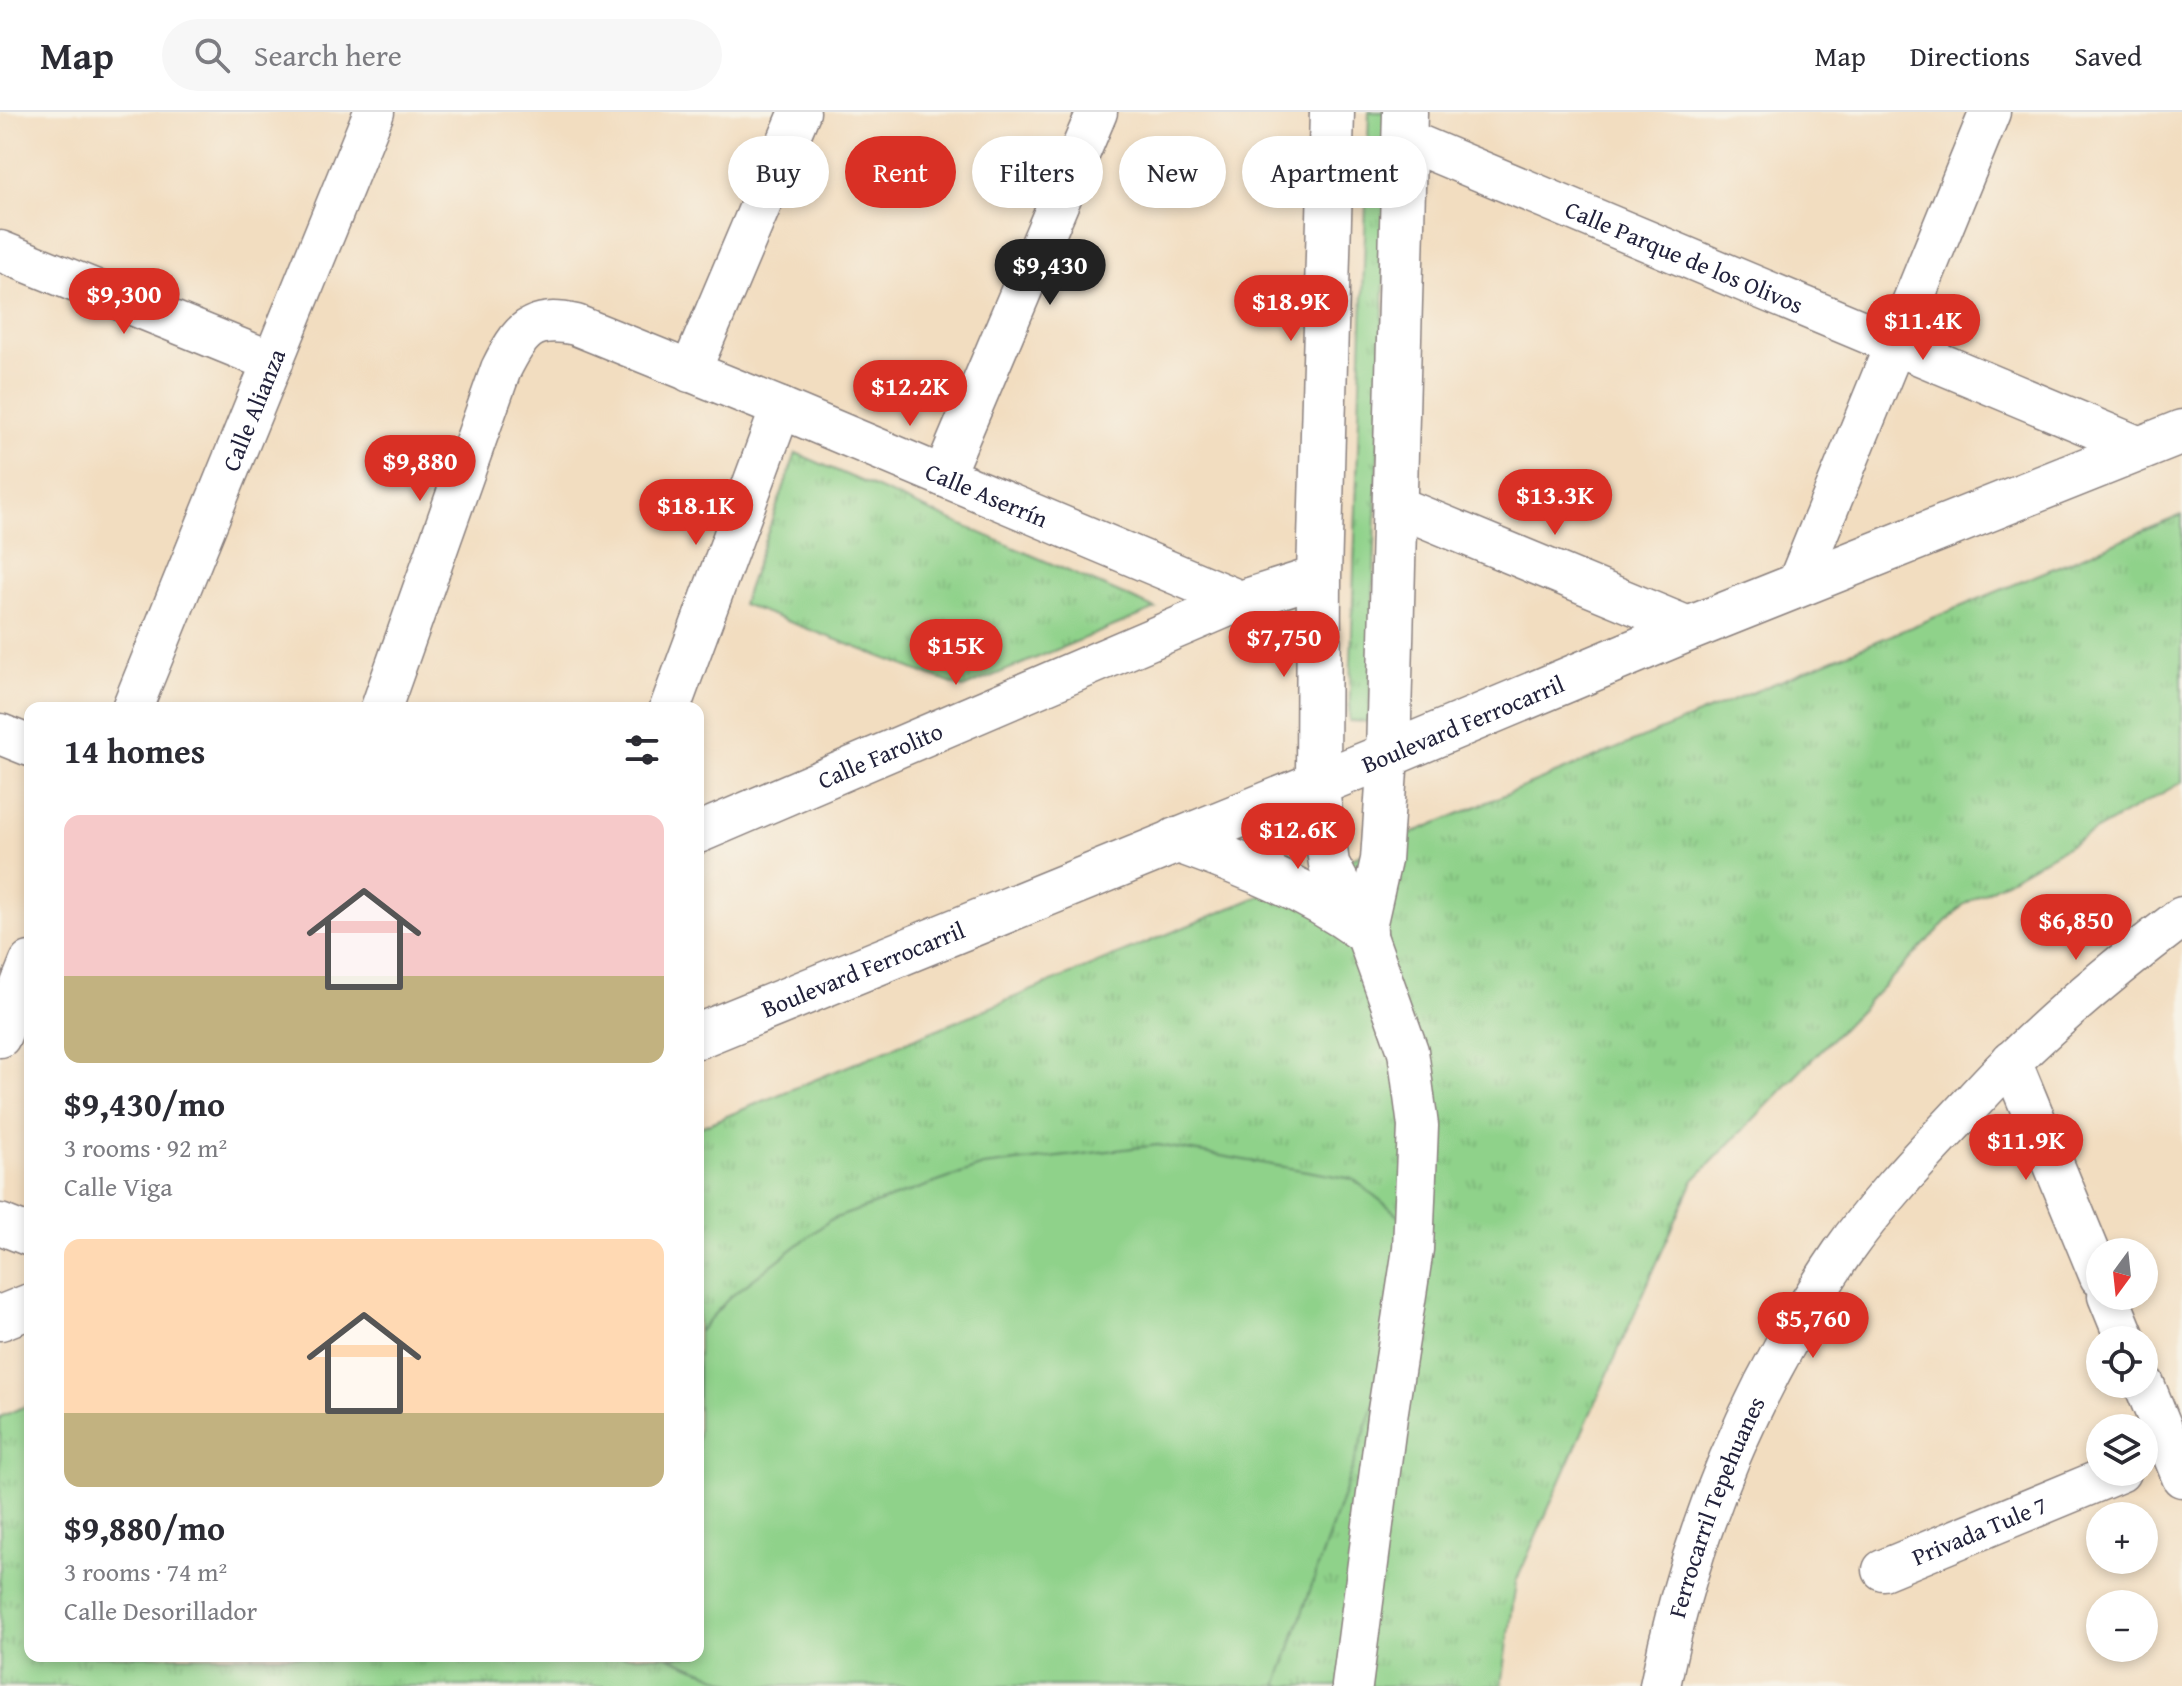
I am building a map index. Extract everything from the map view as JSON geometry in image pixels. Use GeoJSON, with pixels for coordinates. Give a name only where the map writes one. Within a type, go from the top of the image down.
{"type":"FeatureCollection","features":[{"type":"Feature","properties":{"kind":"main road"},"geometry":{"type":"LineString","coordinates":[[1318,783],[1319,576],[1332,112]]}},
{"type":"Feature","properties":{"kind":"main road"},"geometry":{"type":"LineString","coordinates":[[1388,755],[1405,125]]}},
{"type":"Feature","properties":{"kind":"main road","name":"Boulevard Ferrocarril"},"geometry":{"type":"LineString","coordinates":[[704,1034],[1691,628],[2182,432]]}},
{"type":"Feature","properties":{"kind":"main road"},"geometry":{"type":"LineString","coordinates":[[1176,840],[1252,868],[1334,909],[1365,931]]}},
{"type":"Feature","properties":{"kind":"main road"},"geometry":{"type":"LineString","coordinates":[[0,1318],[24,1308]]}},
{"type":"Feature","properties":{"kind":"street","name":"Calle Alianza"},"geometry":{"type":"LineString","coordinates":[[134,702],[374,112]]}},
{"type":"Feature","properties":{"kind":"street"},"geometry":{"type":"LineString","coordinates":[[690,372],[800,112]]}},
{"type":"Feature","properties":{"kind":"street"},"geometry":{"type":"LineString","coordinates":[[943,476],[1097,112]]}},
{"type":"Feature","properties":{"kind":"street"},"geometry":{"type":"LineString","coordinates":[[1796,587],[1990,112]]}},
{"type":"Feature","properties":{"kind":"street","name":"Calle Parque de los Olivos"},"geometry":{"type":"LineString","coordinates":[[1405,125],[1895,345],[2142,448]]}},
{"type":"Feature","properties":{"kind":"street"},"geometry":{"type":"LineString","coordinates":[[0,251],[273,362]]}},
{"type":"Feature","properties":{"kind":"street","name":"Calle Aserrín"},"geometry":{"type":"LineString","coordinates":[[383,702],[501,369],[524,332],[540,323],[555,320],[576,325],[781,408],[1240,601]]}},
{"type":"Feature","properties":{"kind":"street"},"geometry":{"type":"LineString","coordinates":[[672,702],[781,408]]}},
{"type":"Feature","properties":{"kind":"street"},"geometry":{"type":"LineString","coordinates":[[1394,505],[1691,628]]}},
{"type":"Feature","properties":{"kind":"street"},"geometry":{"type":"LineString","coordinates":[[1240,601],[1319,576]]}},
{"type":"Feature","properties":{"kind":"street","name":"Calle Farolito"},"geometry":{"type":"LineString","coordinates":[[704,830],[1240,601]]}},
{"type":"Feature","properties":{"kind":"street"},"geometry":{"type":"LineString","coordinates":[[0,734],[24,744]]}},
{"type":"Feature","properties":{"kind":"street"},"geometry":{"type":"LineString","coordinates":[[1365,931],[1381,860],[1388,755]]}},
{"type":"Feature","properties":{"kind":"street"},"geometry":{"type":"LineString","coordinates":[[1318,783],[1329,864],[1365,931],[1408,1051],[1418,1126],[1413,1249],[1387,1417],[1352,1686]]}},
{"type":"Feature","properties":{"kind":"street","name":"Ferrocarril Tepehuanes"},"geometry":{"type":"LineString","coordinates":[[1660,1686],[1694,1557],[1721,1479],[1753,1404],[1792,1331],[1844,1251],[1898,1181],[2011,1061],[2101,982],[2182,917]]}},
{"type":"Feature","properties":{"kind":"street"},"geometry":{"type":"LineString","coordinates":[[0,1037],[24,977]]}},
{"type":"Feature","properties":{"kind":"street"},"geometry":{"type":"LineString","coordinates":[[2011,1061],[2086,1243]]}},
{"type":"Feature","properties":{"kind":"street"},"geometry":{"type":"LineString","coordinates":[[0,1224],[24,1234]]}},
{"type":"Feature","properties":{"kind":"street"},"geometry":{"type":"LineString","coordinates":[[2149,1398],[2170,1459]]}},
{"type":"Feature","properties":{"kind":"street","name":"Privada Tule 7"},"geometry":{"type":"LineString","coordinates":[[1883,1570],[2086,1486]]}},
{"type":"Feature","properties":{"kind":"green space"},"geometry":{"type":"Polygon","coordinates":[[[1369,112],[1390,112],[1389,136],[1368,136],[1369,112]]]}},
{"type":"Feature","properties":{"kind":"green space"},"geometry":{"type":"Polygon","coordinates":[[[1366,208],[1387,208],[1369,722],[1349,721],[1366,208]]]}},
{"type":"Feature","properties":{"kind":"green space"},"geometry":{"type":"Polygon","coordinates":[[[796,453],[1156,609],[963,688],[742,604],[796,453]]]}},
{"type":"Feature","properties":{"kind":"green space"},"geometry":{"type":"Polygon","coordinates":[[[2182,515],[2182,782],[1963,905],[1693,1181],[1516,1582],[1502,1686],[0,1686],[0,1417],[24,1407],[24,1662],[704,1662],[704,1126],[2182,515]]]}},
{"type":"Feature","properties":{"kind":"green space"},"geometry":{"type":"Polygon","coordinates":[[[1158,1145],[1353,1179],[1431,1240],[1277,1686],[739,1686],[681,1662],[704,1662],[704,1325],[729,1298],[830,1220],[983,1166],[1158,1145]]]}}]}
